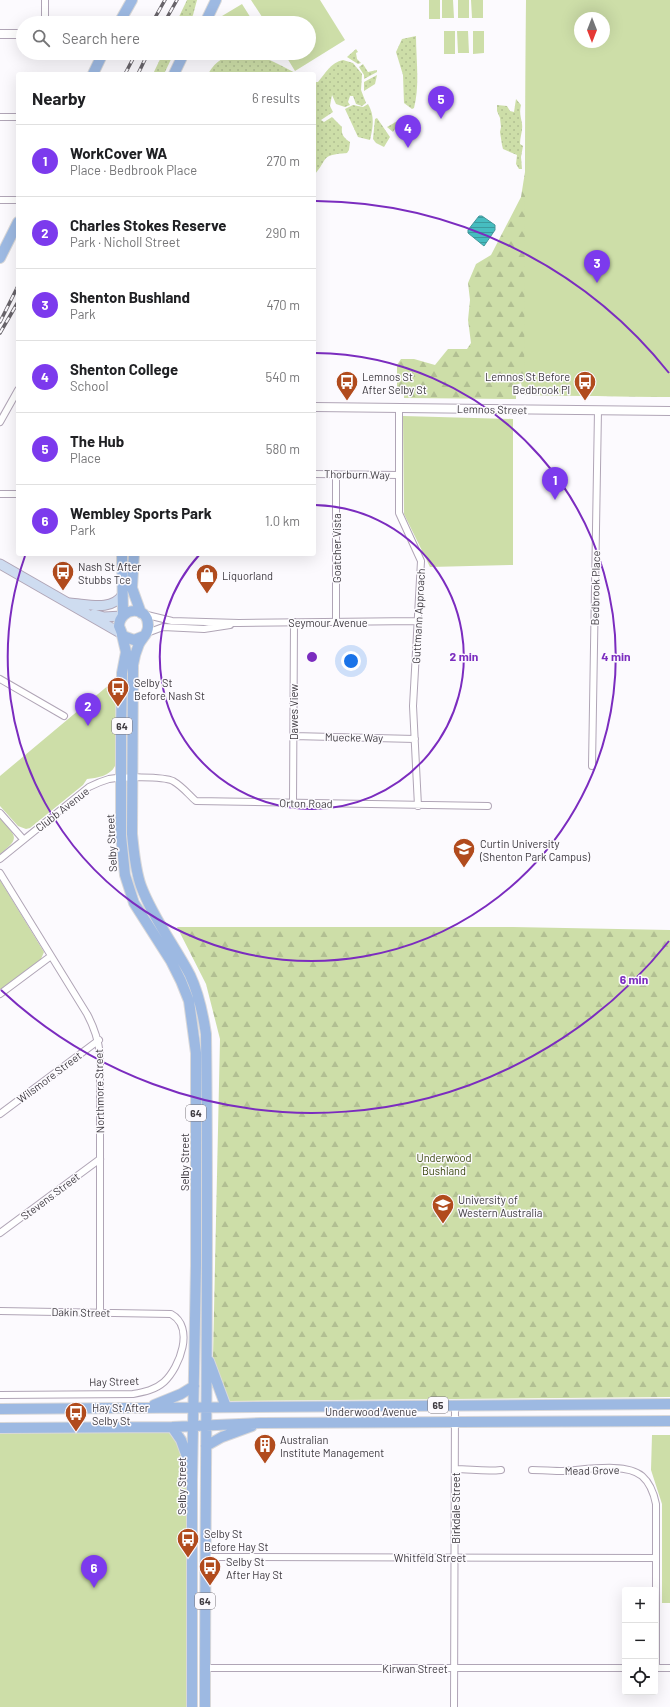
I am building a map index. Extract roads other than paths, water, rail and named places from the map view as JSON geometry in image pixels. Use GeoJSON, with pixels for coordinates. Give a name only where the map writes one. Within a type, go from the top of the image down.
{"type":"FeatureCollection","features":[{"type":"Feature","properties":{"kind":"main road"},"geometry":{"type":"LineString","coordinates":[[123,16],[132,0]]}},
{"type":"Feature","properties":{"kind":"main road"},"geometry":{"type":"LineString","coordinates":[[203,16],[211,0]]}},
{"type":"Feature","properties":{"kind":"main road"},"geometry":{"type":"LineString","coordinates":[[208,16],[216,0]]}},
{"type":"Feature","properties":{"kind":"main road"},"geometry":{"type":"LineString","coordinates":[[94,72],[100,60]]}},
{"type":"Feature","properties":{"kind":"main road"},"geometry":{"type":"LineString","coordinates":[[175,72],[181,60]]}},
{"type":"Feature","properties":{"kind":"main road"},"geometry":{"type":"LineString","coordinates":[[180,72],[186,60]]}},
{"type":"Feature","properties":{"kind":"main road"},"geometry":{"type":"LineString","coordinates":[[0,258],[16,226]]}},
{"type":"Feature","properties":{"kind":"main road"},"geometry":{"type":"LineString","coordinates":[[122,556],[123,615]]}},
{"type":"Feature","properties":{"kind":"main road"},"geometry":{"type":"LineString","coordinates":[[0,564],[132,640],[140,639],[145,634],[148,623],[142,613],[132,588],[134,556]]}},
{"type":"Feature","properties":{"kind":"main road"},"geometry":{"type":"LineString","coordinates":[[69,603],[101,606],[117,600],[123,594]]}},
{"type":"Feature","properties":{"kind":"main road"},"geometry":{"type":"LineString","coordinates":[[69,603],[101,616],[123,615],[131,611],[142,613]]}},
{"type":"Feature","properties":{"kind":"main road","name":"64"},"geometry":{"type":"LineString","coordinates":[[122,635],[119,624],[123,615]]}},
{"type":"Feature","properties":{"kind":"main road","name":"Selby Street"},"geometry":{"type":"LineString","coordinates":[[145,634],[138,647],[133,665],[132,834],[137,872],[150,906],[190,976],[201,1006],[206,1034],[208,1158],[205,1707]]}},
{"type":"Feature","properties":{"kind":"main road","name":"Selby Street"},"geometry":{"type":"LineString","coordinates":[[122,635],[126,652],[122,673],[121,778],[121,836],[124,876],[134,903],[171,961],[181,981],[189,1001],[196,1053],[196,1284],[193,1407],[192,1707]]}},
{"type":"Feature","properties":{"kind":"main road"},"geometry":{"type":"LineString","coordinates":[[124,876],[137,872]]}},
{"type":"Feature","properties":{"kind":"main road"},"geometry":{"type":"LineString","coordinates":[[196,1158],[208,1158]]}},
{"type":"Feature","properties":{"kind":"main road"},"geometry":{"type":"LineString","coordinates":[[196,1284],[207,1284]]}},
{"type":"Feature","properties":{"kind":"main road"},"geometry":{"type":"LineString","coordinates":[[206,1355],[226,1407]]}},
{"type":"Feature","properties":{"kind":"main road"},"geometry":{"type":"LineString","coordinates":[[148,1407],[181,1394],[194,1386]]}},
{"type":"Feature","properties":{"kind":"main road","name":"Underwood Avenue"},"geometry":{"type":"LineString","coordinates":[[193,1407],[670,1404]]}},
{"type":"Feature","properties":{"kind":"main road","name":"65"},"geometry":{"type":"LineString","coordinates":[[0,1409],[193,1407]]}},
{"type":"Feature","properties":{"kind":"main road","name":"Underwood Avenue"},"geometry":{"type":"LineString","coordinates":[[193,1425],[261,1423],[670,1421]]}},
{"type":"Feature","properties":{"kind":"main road"},"geometry":{"type":"LineString","coordinates":[[206,1446],[222,1437],[261,1423]]}},
{"type":"Feature","properties":{"kind":"main road","name":"65"},"geometry":{"type":"LineString","coordinates":[[0,1428],[172,1427],[193,1425]]}},
{"type":"Feature","properties":{"kind":"main road"},"geometry":{"type":"LineString","coordinates":[[172,1427],[181,1440],[193,1472]]}},
{"type":"Feature","properties":{"kind":"street"},"geometry":{"type":"LineString","coordinates":[[45,0],[45,16]]}},
{"type":"Feature","properties":{"kind":"street"},"geometry":{"type":"LineString","coordinates":[[0,34],[16,34]]}},
{"type":"Feature","properties":{"kind":"street"},"geometry":{"type":"LineString","coordinates":[[0,117],[16,117]]}},
{"type":"Feature","properties":{"kind":"street"},"geometry":{"type":"LineString","coordinates":[[0,200],[16,200]]}},
{"type":"Feature","properties":{"kind":"street"},"geometry":{"type":"LineString","coordinates":[[0,422],[16,394]]}},
{"type":"Feature","properties":{"kind":"street","name":"Lemnos Street"},"geometry":{"type":"LineString","coordinates":[[316,408],[670,411]]}},
{"type":"Feature","properties":{"kind":"street","name":"Guttmann Approach"},"geometry":{"type":"LineString","coordinates":[[399,408],[399,513],[420,559],[413,706],[418,806]]}},
{"type":"Feature","properties":{"kind":"street","name":"Bedbrook Place"},"geometry":{"type":"LineString","coordinates":[[592,766],[598,410]]}},
{"type":"Feature","properties":{"kind":"street","name":"Thorburn Way"},"geometry":{"type":"LineString","coordinates":[[316,474],[399,475]]}},
{"type":"Feature","properties":{"kind":"street","name":"Goatcher Vista"},"geometry":{"type":"LineString","coordinates":[[336,474],[336,621]]}},
{"type":"Feature","properties":{"kind":"street"},"geometry":{"type":"LineString","coordinates":[[0,494],[16,494]]}},
{"type":"Feature","properties":{"kind":"street","name":"Seymour Avenue"},"geometry":{"type":"LineString","coordinates":[[142,613],[169,620],[239,624],[336,621],[417,621]]}},
{"type":"Feature","properties":{"kind":"street","name":"Dawes View"},"geometry":{"type":"LineString","coordinates":[[293,802],[294,622]]}},
{"type":"Feature","properties":{"kind":"street","name":"Seymour Avenue"},"geometry":{"type":"LineString","coordinates":[[145,634],[163,627],[204,629],[239,624]]}},
{"type":"Feature","properties":{"kind":"street"},"geometry":{"type":"LineString","coordinates":[[0,679],[64,716]]}},
{"type":"Feature","properties":{"kind":"street","name":"Muecke Way"},"geometry":{"type":"LineString","coordinates":[[293,736],[415,739]]}},
{"type":"Feature","properties":{"kind":"street","name":"Clubb Avenue"},"geometry":{"type":"LineString","coordinates":[[0,859],[89,787],[105,780],[133,778]]}},
{"type":"Feature","properties":{"kind":"street","name":"Orton Road"},"geometry":{"type":"LineString","coordinates":[[133,778],[170,780],[178,784],[196,802],[293,802],[418,806],[488,806]]}},
{"type":"Feature","properties":{"kind":"street"},"geometry":{"type":"LineString","coordinates":[[0,813],[23,839]]}},
{"type":"Feature","properties":{"kind":"street","name":"Northmore Street"},"geometry":{"type":"LineString","coordinates":[[0,873],[87,1014],[99,1040],[100,1312]]}},
{"type":"Feature","properties":{"kind":"street"},"geometry":{"type":"LineString","coordinates":[[0,994],[51,956]]}},
{"type":"Feature","properties":{"kind":"street","name":"Wilsmore Street"},"geometry":{"type":"LineString","coordinates":[[0,1114],[99,1040]]}},
{"type":"Feature","properties":{"kind":"street","name":"Stevens Street"},"geometry":{"type":"LineString","coordinates":[[0,1234],[100,1159]]}},
{"type":"Feature","properties":{"kind":"street","name":"Dakin Street"},"geometry":{"type":"LineString","coordinates":[[0,1311],[163,1313]]}},
{"type":"Feature","properties":{"kind":"street","name":"Hay Street"},"geometry":{"type":"LineString","coordinates":[[0,1394],[133,1394],[142,1393],[158,1386],[172,1373],[178,1363],[183,1347],[181,1322],[177,1317],[171,1314],[163,1313]]}},
{"type":"Feature","properties":{"kind":"street","name":"Birkdale Street"},"geometry":{"type":"LineString","coordinates":[[454,1707],[455,1405]]}},
{"type":"Feature","properties":{"kind":"street","name":"Mead Grove"},"geometry":{"type":"LineString","coordinates":[[532,1470],[597,1468],[632,1470],[643,1476],[651,1487],[656,1504],[655,1659]]}},
{"type":"Feature","properties":{"kind":"street"},"geometry":{"type":"LineString","coordinates":[[455,1469],[475,1469],[488,1471],[501,1470]]}},
{"type":"Feature","properties":{"kind":"street","name":"Whitfeld Street"},"geometry":{"type":"LineString","coordinates":[[205,1557],[656,1558]]}},
{"type":"Feature","properties":{"kind":"street","name":"Kirwan Street"},"geometry":{"type":"LineString","coordinates":[[205,1668],[622,1668]]}},
{"type":"Feature","properties":{"kind":"street"},"geometry":{"type":"LineString","coordinates":[[658,1668],[670,1668]]}},
{"type":"Feature","properties":{"kind":"water"},"geometry":{"type":"Polygon","coordinates":[[[479,216],[482,216],[495,225],[495,230],[484,246],[468,233],[468,230],[479,216]]]}},
{"type":"Feature","properties":{"kind":"railway"},"geometry":{"type":"LineString","coordinates":[[156,16],[165,0]]}},
{"type":"Feature","properties":{"kind":"railway"},"geometry":{"type":"LineString","coordinates":[[168,16],[177,0]]}},
{"type":"Feature","properties":{"kind":"railway"},"geometry":{"type":"LineString","coordinates":[[126,72],[132,60]]}},
{"type":"Feature","properties":{"kind":"railway"},"geometry":{"type":"LineString","coordinates":[[139,72],[145,60]]}},
{"type":"Feature","properties":{"kind":"railway"},"geometry":{"type":"LineString","coordinates":[[0,322],[16,290]]}},
{"type":"Feature","properties":{"kind":"railway"},"geometry":{"type":"LineString","coordinates":[[0,333],[16,305]]}},
{"type":"Feature","properties":{"kind":"place","name":"The Hub"},"geometry":{"type":"Point","coordinates":[441,119]}},
{"type":"Feature","properties":{"kind":"place","name":"Shenton College"},"geometry":{"type":"Point","coordinates":[408,148]}},
{"type":"Feature","properties":{"kind":"place","name":"Shenton Bushland"},"geometry":{"type":"Point","coordinates":[597,283]}},
{"type":"Feature","properties":{"kind":"place","name":"Lemnos St After Selby St"},"geometry":{"type":"Point","coordinates":[347,402]}},
{"type":"Feature","properties":{"kind":"place","name":"Lemnos St Before Bedbrook Pl"},"geometry":{"type":"Point","coordinates":[585,402]}},
{"type":"Feature","properties":{"kind":"place","name":"WorkCover WA"},"geometry":{"type":"Point","coordinates":[555,500]}},
{"type":"Feature","properties":{"kind":"place","name":"Nash St After Stubbs Tce"},"geometry":{"type":"Point","coordinates":[63,592]}},
{"type":"Feature","properties":{"kind":"place","name":"Liquorland"},"geometry":{"type":"Point","coordinates":[207,594]}},
{"type":"Feature","properties":{"kind":"place","name":"Selby St Before Nash St"},"geometry":{"type":"Point","coordinates":[118,708]}},
{"type":"Feature","properties":{"kind":"place","name":"Charles Stokes Reserve"},"geometry":{"type":"Point","coordinates":[88,726]}},
{"type":"Feature","properties":{"kind":"place","name":"Curtin University (Shenton Park Campus)"},"geometry":{"type":"Point","coordinates":[464,868]}},
{"type":"Feature","properties":{"kind":"place","name":"University of Western Australia"},"geometry":{"type":"Point","coordinates":[443,1224]}},
{"type":"Feature","properties":{"kind":"place","name":"Hay St After Selby St"},"geometry":{"type":"Point","coordinates":[76,1432]}},
{"type":"Feature","properties":{"kind":"place","name":"Australian Institute Management"},"geometry":{"type":"Point","coordinates":[265,1464]}},
{"type":"Feature","properties":{"kind":"place","name":"Selby St Before Hay St"},"geometry":{"type":"Point","coordinates":[188,1558]}},
{"type":"Feature","properties":{"kind":"place","name":"Selby St After Hay St"},"geometry":{"type":"Point","coordinates":[210,1586]}},
{"type":"Feature","properties":{"kind":"place","name":"Wembley Sports Park"},"geometry":{"type":"Point","coordinates":[94,1588]}},
{"type":"Feature","properties":{"kind":"park label","name":"Underwood Bushland"},"geometry":{"type":"Point","coordinates":[444,1163]}}]}
